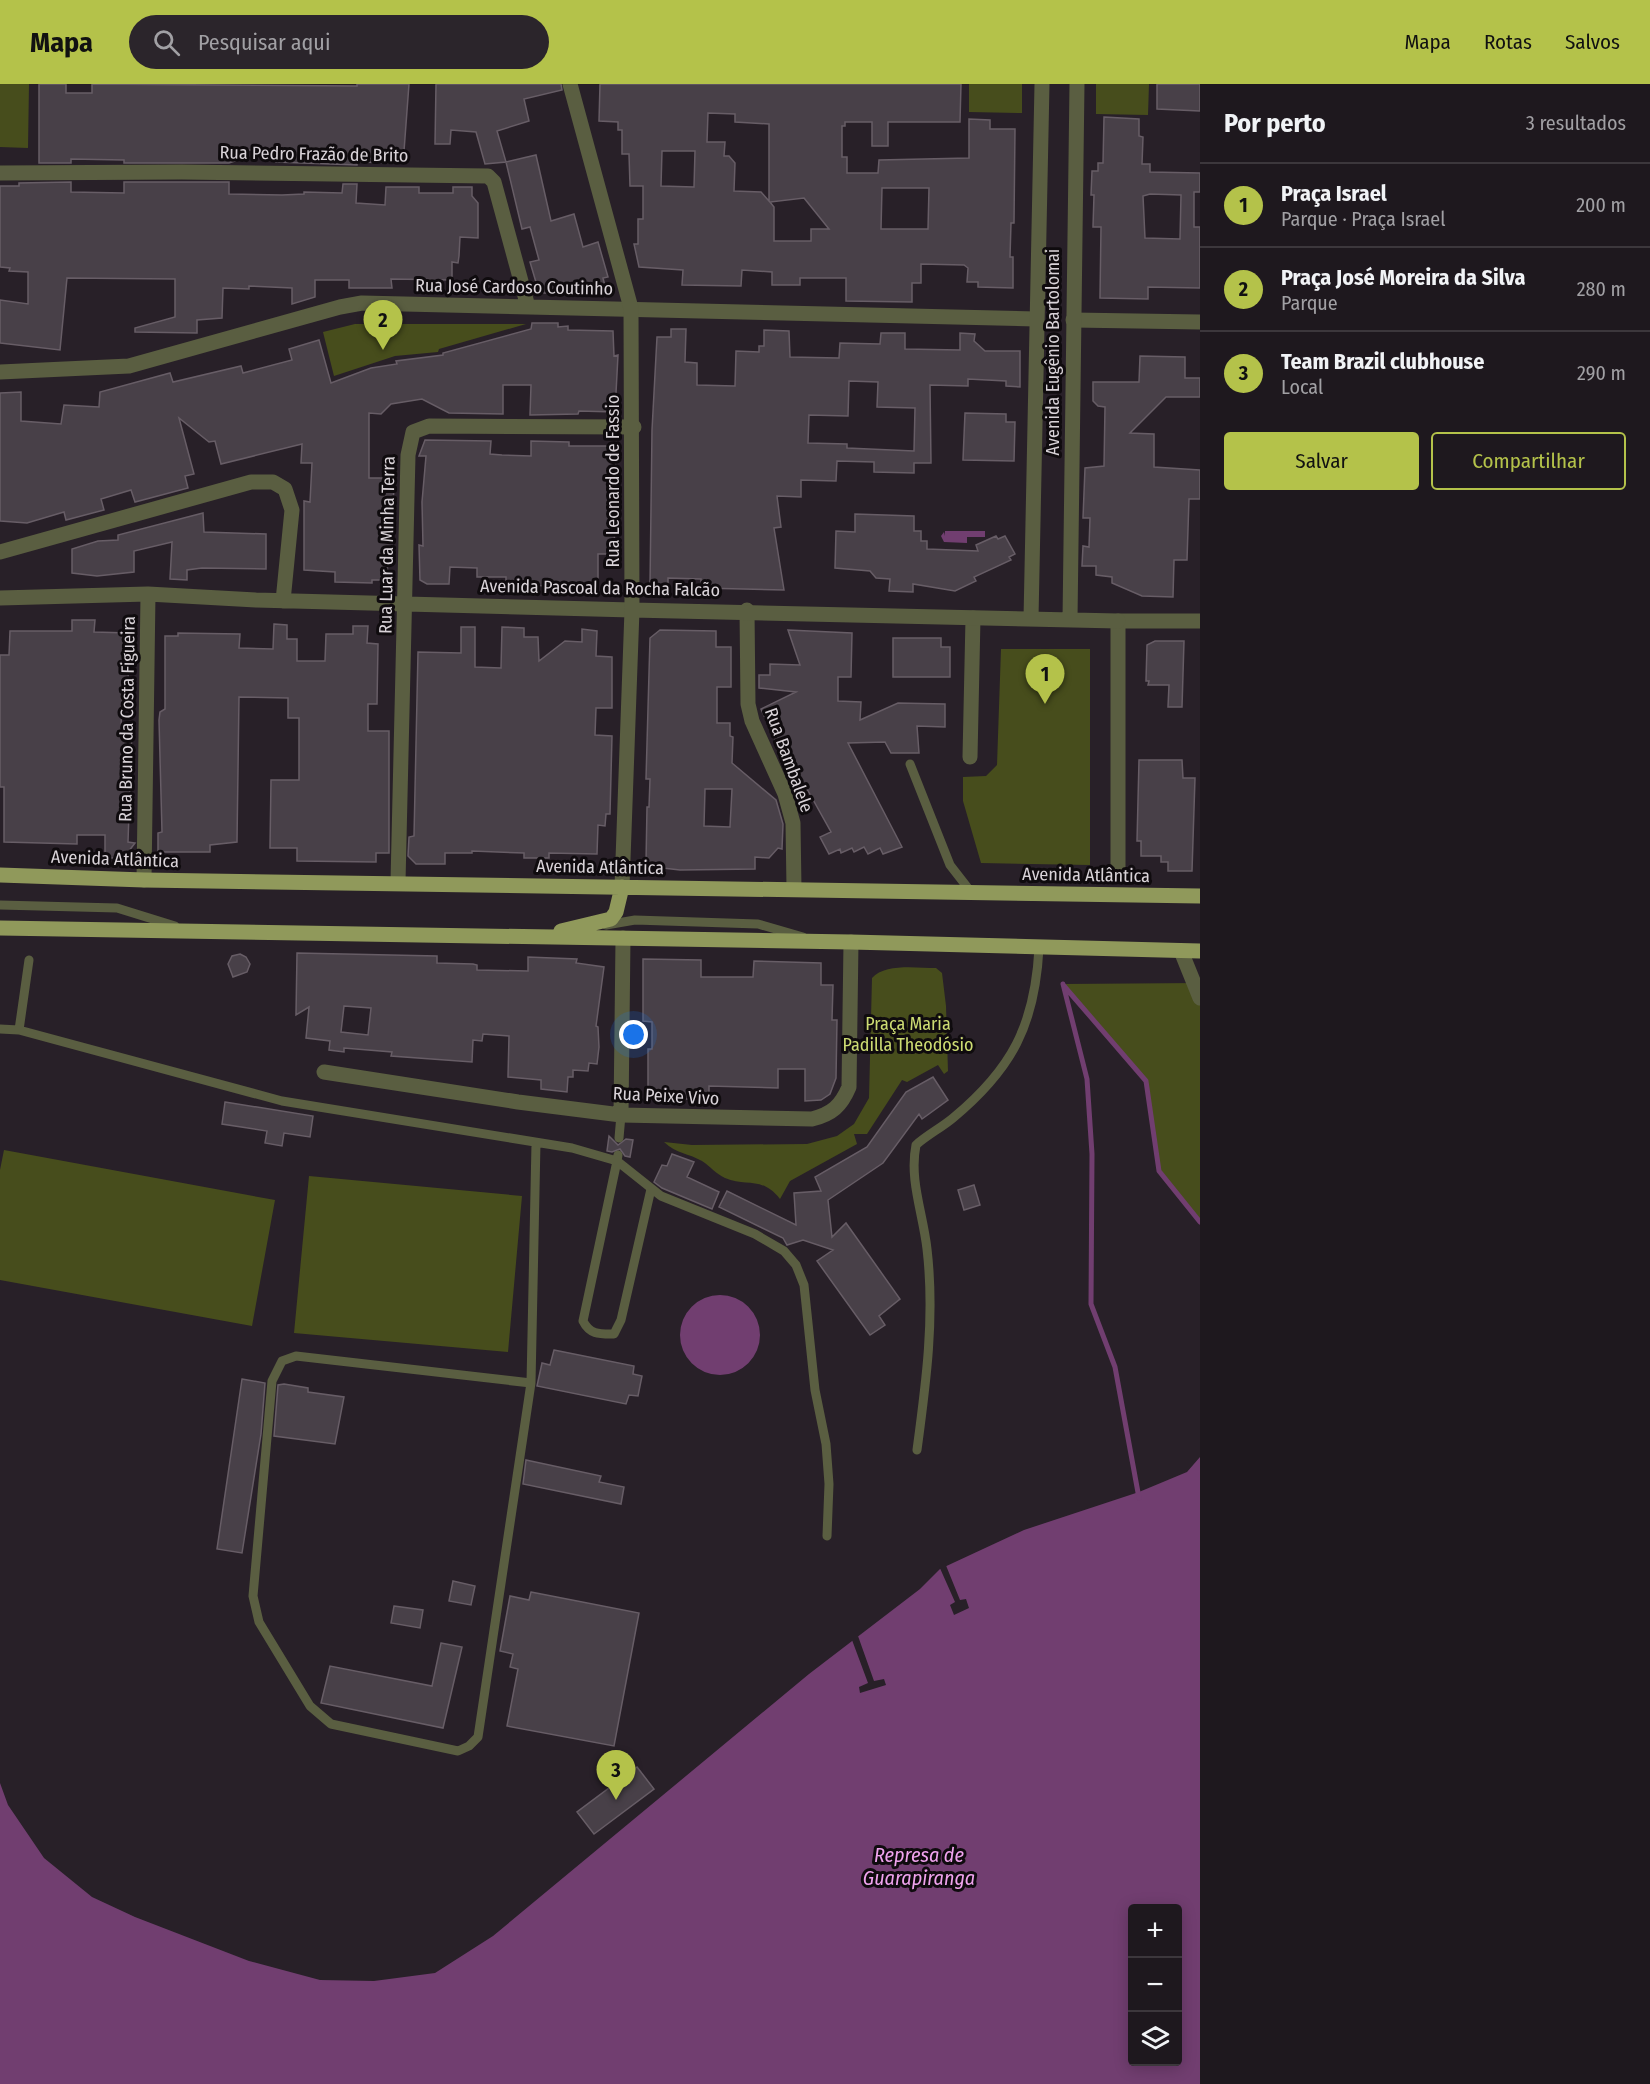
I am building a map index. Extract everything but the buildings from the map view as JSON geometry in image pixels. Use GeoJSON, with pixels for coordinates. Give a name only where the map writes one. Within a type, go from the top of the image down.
{"type":"FeatureCollection","features":[{"type":"Feature","properties":{"kind":"main road","name":"Avenida Atlântica"},"geometry":{"type":"LineString","coordinates":[[0,875],[144,880],[398,882],[1200,896]]}},
{"type":"Feature","properties":{"kind":"main road"},"geometry":{"type":"LineString","coordinates":[[541,936],[611,920],[616,912],[622,887]]}},
{"type":"Feature","properties":{"kind":"main road"},"geometry":{"type":"LineString","coordinates":[[0,928],[820,941],[1200,951]]}},
{"type":"Feature","properties":{"kind":"street","name":"Rua Leonardo de Fassio"},"geometry":{"type":"LineString","coordinates":[[570,84],[631,308],[632,610],[622,887]]}},
{"type":"Feature","properties":{"kind":"street","name":"Avenida Eugênio Bartolomai"},"geometry":{"type":"LineString","coordinates":[[1031,619],[1042,84]]}},
{"type":"Feature","properties":{"kind":"street","name":"Avenida Eugênio Bartolomai"},"geometry":{"type":"LineString","coordinates":[[1070,620],[1077,84]]}},
{"type":"Feature","properties":{"kind":"street","name":"Rua Pedro Frazão de Brito"},"geometry":{"type":"LineString","coordinates":[[0,173],[182,172],[488,176],[494,182],[501,202],[528,307]]}},
{"type":"Feature","properties":{"kind":"street","name":"Rua José Cardoso Coutinho"},"geometry":{"type":"LineString","coordinates":[[0,372],[129,366],[350,304],[631,308],[1036,319]]}},
{"type":"Feature","properties":{"kind":"street"},"geometry":{"type":"LineString","coordinates":[[1073,320],[1200,322]]}},
{"type":"Feature","properties":{"kind":"street","name":"Rua Luar da Minha Terra"},"geometry":{"type":"LineString","coordinates":[[398,882],[408,454],[413,432],[429,426],[633,427]]}},
{"type":"Feature","properties":{"kind":"street"},"geometry":{"type":"LineString","coordinates":[[0,552],[251,482],[273,482],[285,489],[292,510],[283,601]]}},
{"type":"Feature","properties":{"kind":"street","name":"Avenida Pascoal da Rocha Falcão"},"geometry":{"type":"LineString","coordinates":[[0,598],[148,594],[283,601],[632,610],[747,610],[973,618],[1200,621]]}},
{"type":"Feature","properties":{"kind":"street","name":"Rua Bruno da Costa Figueira"},"geometry":{"type":"LineString","coordinates":[[144,880],[148,594]]}},
{"type":"Feature","properties":{"kind":"street","name":"Rua Bambalele"},"geometry":{"type":"LineString","coordinates":[[747,610],[748,704],[752,722],[785,794],[793,823],[794,888]]}},
{"type":"Feature","properties":{"kind":"street"},"geometry":{"type":"LineString","coordinates":[[970,757],[973,618]]}},
{"type":"Feature","properties":{"kind":"street"},"geometry":{"type":"LineString","coordinates":[[1118,621],[1118,869]]}},
{"type":"Feature","properties":{"kind":"street"},"geometry":{"type":"LineString","coordinates":[[621,1115],[623,938]]}},
{"type":"Feature","properties":{"kind":"street","name":"Rua Peixe Vivo"},"geometry":{"type":"LineString","coordinates":[[324,1072],[518,1102],[621,1115],[812,1119],[828,1114],[843,1102],[849,1087],[851,942]]}},
{"type":"Feature","properties":{"kind":"street"},"geometry":{"type":"LineString","coordinates":[[1181,951],[1200,998]]}},
{"type":"Feature","properties":{"kind":"lane"},"geometry":{"type":"LineString","coordinates":[[909,764],[950,865],[971,892]]}},
{"type":"Feature","properties":{"kind":"lane"},"geometry":{"type":"LineString","coordinates":[[0,905],[117,908],[188,931]]}},
{"type":"Feature","properties":{"kind":"lane"},"geometry":{"type":"LineString","coordinates":[[541,936],[634,920],[758,924],[820,941]]}},
{"type":"Feature","properties":{"kind":"lane"},"geometry":{"type":"LineString","coordinates":[[917,1450],[930,1350],[927,1248],[912,1164],[916,1145],[952,1119],[990,1085],[1009,1060],[1024,1032],[1038,966],[1039,948]]}},
{"type":"Feature","properties":{"kind":"lane"},"geometry":{"type":"LineString","coordinates":[[19,1030],[29,960]]}},
{"type":"Feature","properties":{"kind":"lane"},"geometry":{"type":"LineString","coordinates":[[0,1029],[19,1030],[282,1101],[617,1158],[661,1196],[755,1234],[784,1251],[796,1265],[804,1285],[815,1390],[826,1444],[829,1484],[827,1536]]}},
{"type":"Feature","properties":{"kind":"lane"},"geometry":{"type":"LineString","coordinates":[[619,1138],[621,1115]]}},
{"type":"Feature","properties":{"kind":"lane"},"geometry":{"type":"LineString","coordinates":[[531,1383],[296,1356],[282,1361],[272,1381],[253,1596],[259,1622],[310,1706],[331,1724],[458,1751],[469,1746],[478,1737],[531,1383],[536,1143]]}},
{"type":"Feature","properties":{"kind":"lane"},"geometry":{"type":"LineString","coordinates":[[617,1158],[585,1301],[583,1321],[587,1329],[597,1334],[614,1334],[621,1320],[651,1189]]}},
{"type":"Feature","properties":{"kind":"green space"},"geometry":{"type":"Polygon","coordinates":[[[0,84],[29,84],[28,148],[0,147],[0,84]]]}},
{"type":"Feature","properties":{"kind":"green space"},"geometry":{"type":"Polygon","coordinates":[[[969,84],[1022,84],[1022,113],[969,112],[969,84]]]}},
{"type":"Feature","properties":{"kind":"green space"},"geometry":{"type":"Polygon","coordinates":[[[1096,84],[1149,84],[1148,115],[1096,114],[1096,84]]]}},
{"type":"Feature","properties":{"kind":"green space"},"geometry":{"type":"Polygon","coordinates":[[[355,324],[526,324],[439,349],[438,352],[395,356],[334,376],[323,332],[355,324]]]}},
{"type":"Feature","properties":{"kind":"green space"},"geometry":{"type":"Polygon","coordinates":[[[1001,649],[1090,649],[1090,865],[981,863],[963,801],[963,777],[986,776],[997,765],[1001,649]]]}},
{"type":"Feature","properties":{"kind":"green space","name":"Praça Maria Padilla Theodósio"},"geometry":{"type":"Polygon","coordinates":[[[893,968],[936,968],[942,973],[946,1006],[948,1071],[944,1074],[938,1065],[907,1082],[902,1080],[867,1134],[854,1134],[857,1144],[790,1181],[780,1199],[767,1187],[725,1178],[702,1161],[673,1149],[664,1142],[692,1145],[807,1144],[837,1136],[854,1124],[869,1098],[872,978],[878,973],[893,968]]]}},
{"type":"Feature","properties":{"kind":"green space"},"geometry":{"type":"Polygon","coordinates":[[[1200,983],[1200,1222],[1159,1171],[1146,1081],[1063,984],[1200,983]]]}},
{"type":"Feature","properties":{"kind":"green space"},"geometry":{"type":"Polygon","coordinates":[[[4,1150],[275,1200],[252,1326],[0,1280],[0,1170],[4,1150]]]}},
{"type":"Feature","properties":{"kind":"green space"},"geometry":{"type":"Polygon","coordinates":[[[309,1176],[522,1196],[508,1352],[294,1333],[309,1176]]]}},
{"type":"Feature","properties":{"kind":"water"},"geometry":{"type":"Polygon","coordinates":[[[945,531],[985,531],[985,537],[967,537],[967,543],[944,542],[941,536],[944,532],[945,536],[945,531]]]}},
{"type":"Feature","properties":{"kind":"water"},"geometry":{"type":"Polygon","coordinates":[[[720,1295],[735,1298],[748,1307],[757,1320],[760,1335],[757,1350],[748,1363],[735,1372],[720,1375],[705,1372],[692,1363],[683,1350],[680,1335],[683,1320],[692,1307],[705,1298],[720,1295]]]}},
{"type":"Feature","properties":{"kind":"water","name":"Represa de Guarapiranga"},"geometry":{"type":"Polygon","coordinates":[[[1200,1457],[1200,2084],[0,2084],[0,1783],[8,1805],[44,1858],[92,1897],[135,1917],[249,1961],[320,1980],[374,1981],[435,1973],[493,1936],[809,1674],[920,1589],[940,1569],[1024,1530],[1139,1492],[1187,1472],[1200,1457]]]}},
{"type":"Feature","properties":{"kind":"pier"},"geometry":{"type":"Polygon","coordinates":[[[945,1563],[960,1600],[966,1599],[969,1608],[954,1615],[950,1605],[955,1602],[939,1566],[945,1563]]]}},
{"type":"Feature","properties":{"kind":"pier"},"geometry":{"type":"Polygon","coordinates":[[[858,1636],[874,1681],[884,1679],[886,1685],[860,1693],[859,1687],[868,1683],[852,1640],[858,1636]]]}},
{"type":"Feature","properties":{"kind":"waterway"},"geometry":{"type":"LineString","coordinates":[[1063,984],[1087,1079],[1092,1154],[1091,1304],[1115,1367],[1139,1498]]}},
{"type":"Feature","properties":{"kind":"waterway"},"geometry":{"type":"LineString","coordinates":[[1064,986],[1146,1081],[1159,1171],[1200,1222]]}},
{"type":"Feature","properties":{"kind":"place","name":"Praça José Moreira da Silva"},"geometry":{"type":"Point","coordinates":[383,350]}},
{"type":"Feature","properties":{"kind":"place","name":"Praça Israel"},"geometry":{"type":"Point","coordinates":[1045,704]}},
{"type":"Feature","properties":{"kind":"place","name":"Team Brazil clubhouse"},"geometry":{"type":"Point","coordinates":[616,1800]}}]}
